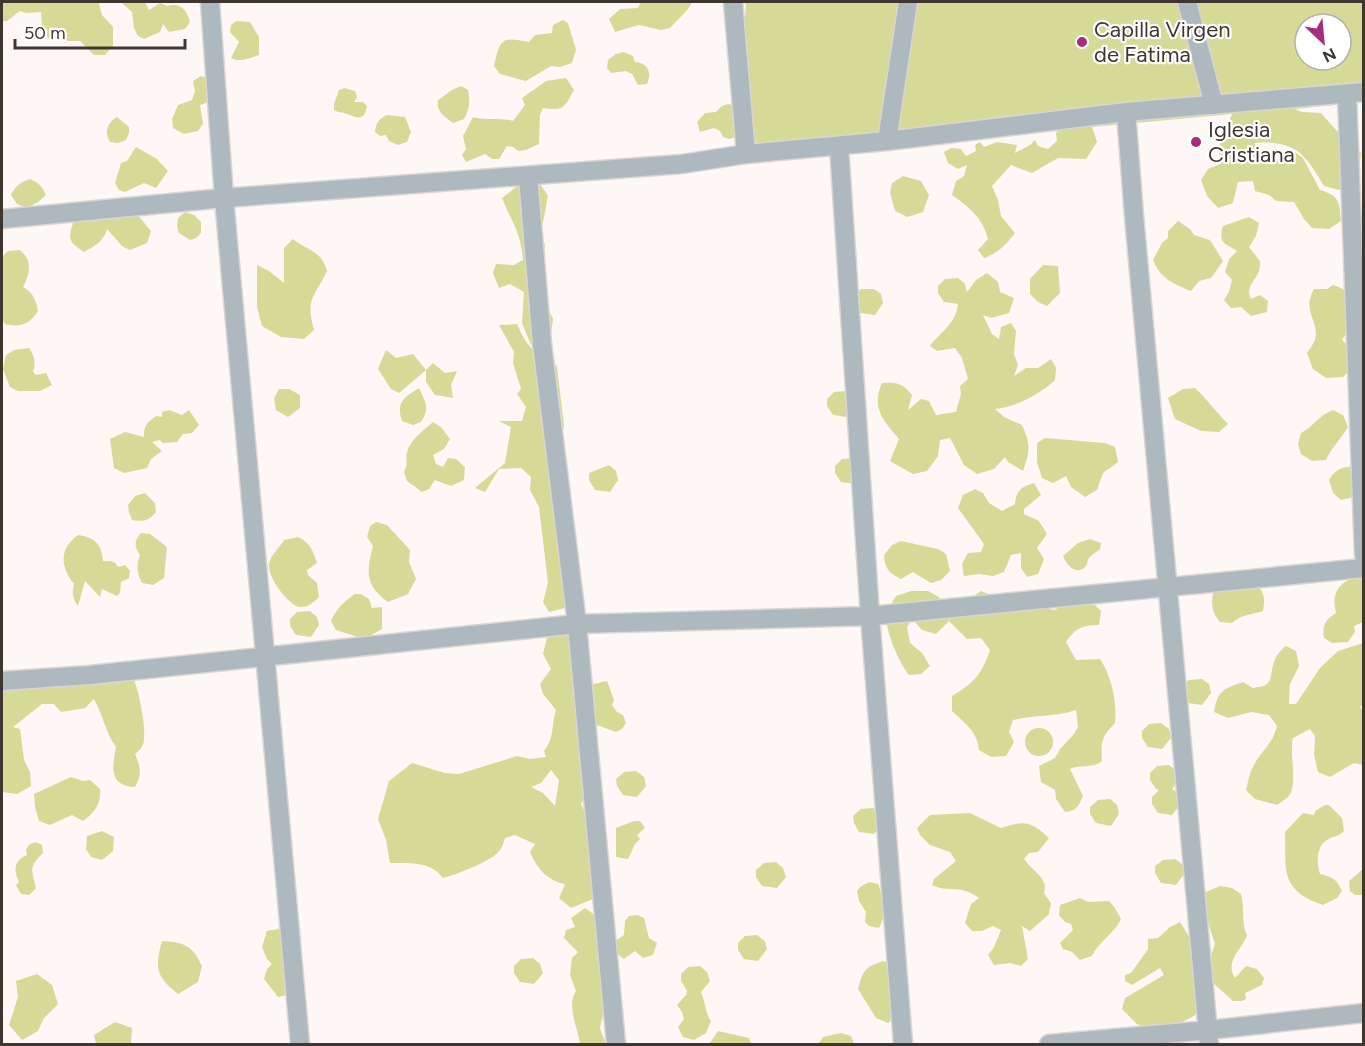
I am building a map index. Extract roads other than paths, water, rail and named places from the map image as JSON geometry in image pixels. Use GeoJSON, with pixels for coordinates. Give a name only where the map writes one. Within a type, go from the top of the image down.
{"type":"FeatureCollection","features":[{"type":"Feature","properties":{"kind":"street"},"geometry":{"type":"LineString","coordinates":[[210,2],[224,198],[300,1044]]}},
{"type":"Feature","properties":{"kind":"street"},"geometry":{"type":"LineString","coordinates":[[733,2],[746,154]]}},
{"type":"Feature","properties":{"kind":"street"},"geometry":{"type":"LineString","coordinates":[[887,141],[908,2]]}},
{"type":"Feature","properties":{"kind":"street"},"geometry":{"type":"LineString","coordinates":[[1187,2],[1214,105]]}},
{"type":"Feature","properties":{"kind":"street"},"geometry":{"type":"LineString","coordinates":[[2,219],[224,198],[682,164],[746,154],[887,141],[1126,112],[1355,93],[1364,555]]}},
{"type":"Feature","properties":{"kind":"street"},"geometry":{"type":"LineString","coordinates":[[1126,112],[1209,1037]]}},
{"type":"Feature","properties":{"kind":"street"},"geometry":{"type":"LineString","coordinates":[[839,146],[870,616],[903,1044]]}},
{"type":"Feature","properties":{"kind":"street"},"geometry":{"type":"LineString","coordinates":[[528,176],[543,344],[577,624],[616,1044]]}},
{"type":"Feature","properties":{"kind":"street"},"geometry":{"type":"LineString","coordinates":[[2,681],[90,675],[577,624],[870,616],[1364,568]]}},
{"type":"Feature","properties":{"kind":"street"},"geometry":{"type":"LineString","coordinates":[[1049,1044],[1209,1037],[1364,1012]]}},
{"type":"Feature","properties":{"kind":"place","name":"Capilla Virgen de Fatima"},"geometry":{"type":"Point","coordinates":[1082,42]}},
{"type":"Feature","properties":{"kind":"place","name":"Iglesia Cristiana"},"geometry":{"type":"Point","coordinates":[1196,142]}}]}
